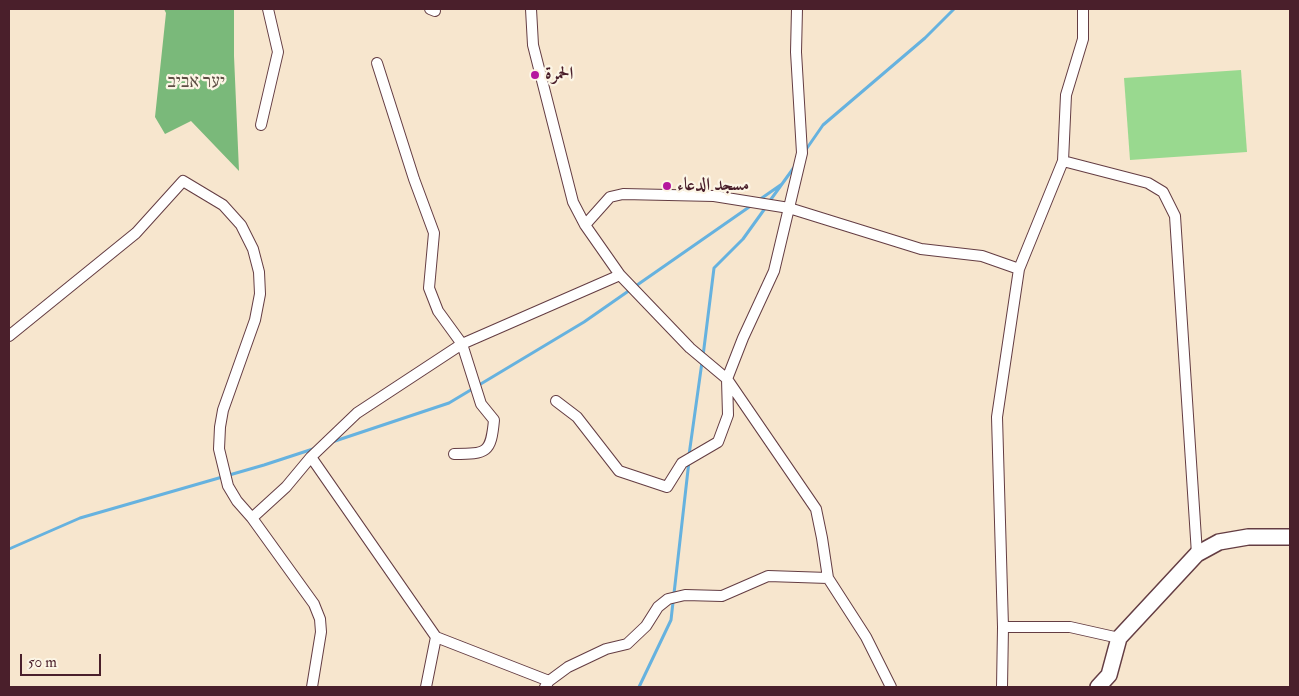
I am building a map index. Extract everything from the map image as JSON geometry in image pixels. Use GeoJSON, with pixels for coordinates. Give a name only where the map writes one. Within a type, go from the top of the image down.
{"type":"FeatureCollection","features":[{"type":"Feature","properties":{"kind":"street"},"geometry":{"type":"LineString","coordinates":[[261,125],[278,52],[268,9]]}},
{"type":"Feature","properties":{"kind":"street"},"geometry":{"type":"LineString","coordinates":[[531,9],[533,45],[573,202],[585,225],[620,275],[690,348],[727,379],[816,509],[828,578],[866,637],[891,687]]}},
{"type":"Feature","properties":{"kind":"street"},"geometry":{"type":"LineString","coordinates":[[556,401],[577,417],[619,471],[667,486],[682,463],[718,442],[728,415],[727,379],[743,338],[774,271],[802,153],[796,52],[797,9]]}},
{"type":"Feature","properties":{"kind":"street"},"geometry":{"type":"LineString","coordinates":[[1002,687],[1003,627],[998,418],[1019,269],[1063,161],[1066,94],[1083,39],[1082,9]]}},
{"type":"Feature","properties":{"kind":"street"},"geometry":{"type":"LineString","coordinates":[[377,63],[414,179],[434,233],[430,288],[438,311],[462,344],[481,404],[494,420],[492,442],[484,450],[474,454],[454,454]]}},
{"type":"Feature","properties":{"kind":"street"},"geometry":{"type":"LineString","coordinates":[[1063,161],[1148,183],[1163,192],[1175,216],[1198,554]]}},
{"type":"Feature","properties":{"kind":"street"},"geometry":{"type":"LineString","coordinates":[[9,336],[136,233],[183,180],[222,205],[241,226],[253,249],[259,272],[260,294],[255,320],[223,410],[219,448],[228,486],[236,501],[252,518],[314,604],[320,619],[321,632],[312,687]]}},
{"type":"Feature","properties":{"kind":"street"},"geometry":{"type":"LineString","coordinates":[[585,225],[610,197],[623,194],[714,196],[789,208],[921,249],[982,256],[1019,269]]}},
{"type":"Feature","properties":{"kind":"street"},"geometry":{"type":"LineString","coordinates":[[252,518],[286,488],[311,457],[357,412],[462,344],[620,275]]}},
{"type":"Feature","properties":{"kind":"street"},"geometry":{"type":"LineString","coordinates":[[311,457],[436,637],[547,684],[568,667],[599,653],[628,644],[646,626],[658,607],[668,599],[685,596],[722,596],[768,576],[828,578]]}},
{"type":"Feature","properties":{"kind":"street"},"geometry":{"type":"LineString","coordinates":[[1098,687],[1108,675],[1119,638],[1198,554],[1219,542],[1248,537],[1290,537]]}},
{"type":"Feature","properties":{"kind":"street"},"geometry":{"type":"LineString","coordinates":[[1003,627],[1070,627],[1119,638]]}},
{"type":"Feature","properties":{"kind":"street"},"geometry":{"type":"LineString","coordinates":[[426,687],[436,637]]}},
{"type":"Feature","properties":{"kind":"green space","name":"יער אביב"},"geometry":{"type":"Polygon","coordinates":[[[164,9],[234,9],[239,171],[191,121],[165,134],[155,117],[166,13],[164,9]]]}},
{"type":"Feature","properties":{"kind":"green space"},"geometry":{"type":"Polygon","coordinates":[[[1241,70],[1247,152],[1130,160],[1124,78],[1241,70]]]}},
{"type":"Feature","properties":{"kind":"waterway"},"geometry":{"type":"LineString","coordinates":[[805,151],[823,125],[925,38],[954,9]]}},
{"type":"Feature","properties":{"kind":"waterway"},"geometry":{"type":"LineString","coordinates":[[769,202],[795,166]]}},
{"type":"Feature","properties":{"kind":"waterway"},"geometry":{"type":"LineString","coordinates":[[759,200],[782,184]]}},
{"type":"Feature","properties":{"kind":"waterway"},"geometry":{"type":"LineString","coordinates":[[332,442],[449,403],[584,322],[752,205]]}},
{"type":"Feature","properties":{"kind":"waterway"},"geometry":{"type":"LineString","coordinates":[[703,356],[714,268],[743,239],[766,207]]}},
{"type":"Feature","properties":{"kind":"waterway"},"geometry":{"type":"LineString","coordinates":[[689,455],[702,362]]}},
{"type":"Feature","properties":{"kind":"waterway"},"geometry":{"type":"LineString","coordinates":[[9,549],[80,518],[264,465],[316,448]]}},
{"type":"Feature","properties":{"kind":"waterway"},"geometry":{"type":"LineString","coordinates":[[639,687],[671,620],[689,461]]}},
{"type":"Feature","properties":{"kind":"place","name":"الحمرة"},"geometry":{"type":"Point","coordinates":[535,75]}},
{"type":"Feature","properties":{"kind":"place","name":"مسجد الدعاء"},"geometry":{"type":"Point","coordinates":[667,186]}}]}
